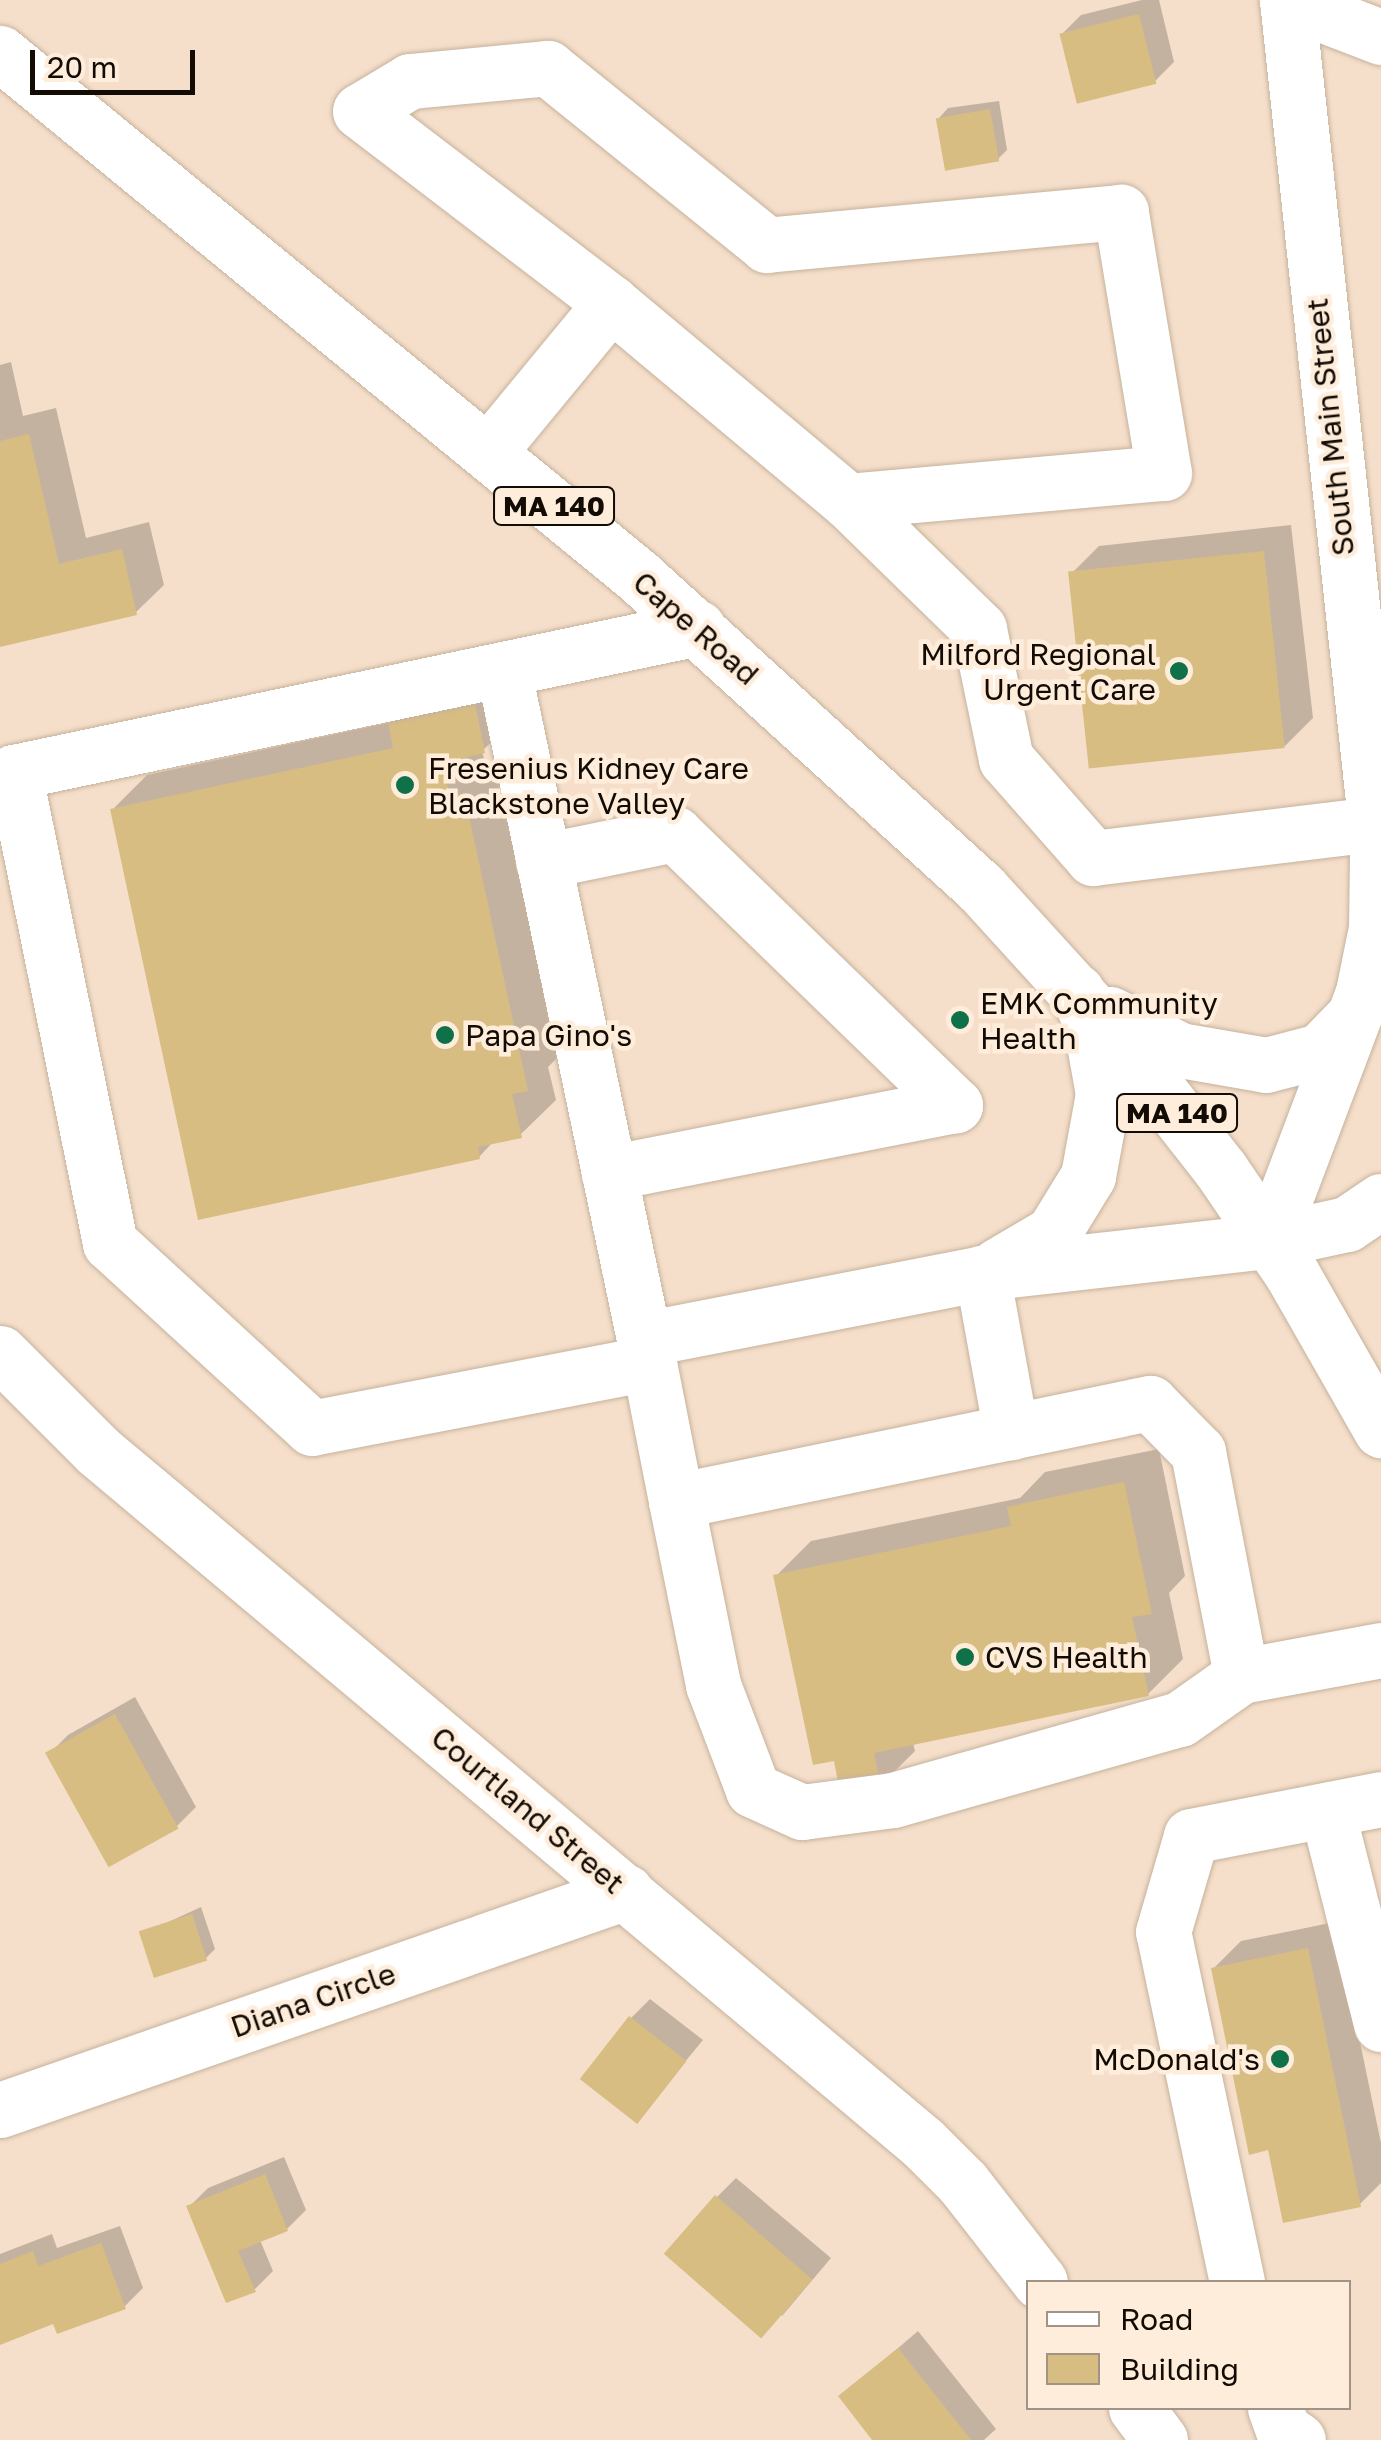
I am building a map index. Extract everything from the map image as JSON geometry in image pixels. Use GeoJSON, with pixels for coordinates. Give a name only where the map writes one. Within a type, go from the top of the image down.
{"type":"FeatureCollection","features":[{"type":"Feature","properties":{"kind":"main road"},"geometry":{"type":"LineString","coordinates":[[1287,0],[1381,37]]}},
{"type":"Feature","properties":{"kind":"main road","name":"South Main Street"},"geometry":{"type":"LineString","coordinates":[[1269,1241],[1356,1011],[1373,950],[1378,851],[1287,0]]}},
{"type":"Feature","properties":{"kind":"main road","name":"Cape Road"},"geometry":{"type":"LineString","coordinates":[[0,54],[489,451],[698,628],[981,888],[1077,992],[1194,1134],[1269,1241]]}},
{"type":"Feature","properties":{"kind":"main road"},"geometry":{"type":"LineString","coordinates":[[848,502],[1164,473],[1122,212],[767,245],[548,68],[410,81],[360,110],[612,304],[848,502],[979,630],[1006,759],[1094,858],[1378,851]]}},
{"type":"Feature","properties":{"kind":"main road"},"geometry":{"type":"LineString","coordinates":[[489,451],[612,304]]}},
{"type":"Feature","properties":{"kind":"main road"},"geometry":{"type":"LineString","coordinates":[[698,628],[504,673],[14,772],[110,1243],[312,1428],[982,1273],[1269,1241],[1348,1224],[1381,1201]]}},
{"type":"Feature","properties":{"kind":"main road"},"geometry":{"type":"LineString","coordinates":[[504,673],[713,1685],[753,1790],[802,1812],[894,1800],[1180,1719],[1241,1676],[1381,1650]]}},
{"type":"Feature","properties":{"kind":"main road"},"geometry":{"type":"LineString","coordinates":[[543,861],[675,834],[955,1106],[608,1173]]}},
{"type":"Feature","properties":{"kind":"main road"},"geometry":{"type":"LineString","coordinates":[[1077,992],[1154,1039],[1246,1065],[1304,1059],[1334,1040],[1356,1011]]}},
{"type":"Feature","properties":{"kind":"main road"},"geometry":{"type":"LineString","coordinates":[[982,1273],[1053,1233],[1088,1176],[1103,1094],[1090,1021],[1077,992]]}},
{"type":"Feature","properties":{"kind":"main road","name":"MA 140"},"geometry":{"type":"LineString","coordinates":[[1269,1241],[1381,1430]]}},
{"type":"Feature","properties":{"kind":"main road"},"geometry":{"type":"LineString","coordinates":[[982,1273],[1011,1432]]}},
{"type":"Feature","properties":{"kind":"main road","name":"Courtland Street"},"geometry":{"type":"LineString","coordinates":[[0,1353],[98,1452],[934,2153],[1038,2280]]}},
{"type":"Feature","properties":{"kind":"main road"},"geometry":{"type":"LineString","coordinates":[[676,1501],[1150,1403],[1198,1452],[1241,1676]]}},
{"type":"Feature","properties":{"kind":"main road"},"geometry":{"type":"LineString","coordinates":[[1237,2280],[1163,1932],[1191,1836],[1381,1799]]}},
{"type":"Feature","properties":{"kind":"main road"},"geometry":{"type":"LineString","coordinates":[[1328,1810],[1381,2024]]}},
{"type":"Feature","properties":{"kind":"main road","name":"Diana Circle"},"geometry":{"type":"LineString","coordinates":[[0,2110],[626,1892]]}},
{"type":"Feature","properties":{"kind":"main road"},"geometry":{"type":"LineString","coordinates":[[1138,2410],[1160,2440]]}},
{"type":"Feature","properties":{"kind":"main road"},"geometry":{"type":"LineString","coordinates":[[1277,2410],[1283,2430],[1298,2440]]}},
{"type":"Feature","properties":{"kind":"building"},"geometry":{"type":"Polygon","coordinates":[[[1139,14],[1156,84],[1077,104],[1059,34],[1139,14]]]}},
{"type":"Feature","properties":{"kind":"building"},"geometry":{"type":"Polygon","coordinates":[[[990,109],[999,161],[945,171],[936,119],[990,109]]]}},
{"type":"Feature","properties":{"kind":"building"},"geometry":{"type":"Polygon","coordinates":[[[29,434],[59,564],[122,549],[137,615],[0,647],[0,441],[29,434]]]}},
{"type":"Feature","properties":{"kind":"building"},"geometry":{"type":"Polygon","coordinates":[[[1264,551],[1285,748],[1089,769],[1068,572],[1264,551]]]}},
{"type":"Feature","properties":{"kind":"building"},"geometry":{"type":"Polygon","coordinates":[[[475,704],[485,753],[442,763],[450,797],[464,793],[528,1091],[512,1094],[522,1138],[478,1147],[480,1159],[198,1220],[110,809],[393,748],[388,723],[475,704]]]}},
{"type":"Feature","properties":{"kind":"building","name":"CVS Health"},"geometry":{"type":"Polygon","coordinates":[[[1124,1482],[1152,1614],[1132,1617],[1149,1696],[874,1753],[881,1788],[841,1797],[834,1761],[813,1765],[773,1575],[1011,1526],[1007,1507],[1124,1482]]]}},
{"type":"Feature","properties":{"kind":"building"},"geometry":{"type":"Polygon","coordinates":[[[115,1714],[179,1829],[109,1867],[45,1753],[115,1714]]]}},
{"type":"Feature","properties":{"kind":"building"},"geometry":{"type":"Polygon","coordinates":[[[192,1914],[207,1961],[154,1978],[139,1931],[192,1914]]]}},
{"type":"Feature","properties":{"kind":"building","name":"McDonald's"},"geometry":{"type":"Polygon","coordinates":[[[1308,1948],[1361,2207],[1283,2223],[1268,2150],[1249,2155],[1211,1968],[1308,1948]]]}},
{"type":"Feature","properties":{"kind":"building"},"geometry":{"type":"Polygon","coordinates":[[[629,2016],[687,2061],[637,2124],[580,2079],[629,2016]]]}},
{"type":"Feature","properties":{"kind":"building"},"geometry":{"type":"Polygon","coordinates":[[[265,2174],[288,2231],[238,2251],[256,2292],[226,2303],[186,2206],[265,2174]]]}},
{"type":"Feature","properties":{"kind":"building"},"geometry":{"type":"Polygon","coordinates":[[[715,2195],[812,2280],[761,2338],[664,2254],[715,2195]]]}},
{"type":"Feature","properties":{"kind":"building"},"geometry":{"type":"Polygon","coordinates":[[[101,2243],[126,2309],[57,2334],[53,2324],[0,2345],[0,2264],[33,2251],[38,2266],[101,2243]]]}},
{"type":"Feature","properties":{"kind":"building"},"geometry":{"type":"Polygon","coordinates":[[[898,2348],[971,2440],[872,2440],[838,2396],[898,2348]]]}},
{"type":"Feature","properties":{"kind":"place","name":"Milford Regional Urgent Care"},"geometry":{"type":"Point","coordinates":[1179,671]}},
{"type":"Feature","properties":{"kind":"place","name":"Fresenius Kidney Care Blackstone Valley"},"geometry":{"type":"Point","coordinates":[405,785]}},
{"type":"Feature","properties":{"kind":"place","name":"EMK Community Health"},"geometry":{"type":"Point","coordinates":[960,1020]}},
{"type":"Feature","properties":{"kind":"place","name":"Papa Gino's"},"geometry":{"type":"Point","coordinates":[445,1035]}},
{"type":"Feature","properties":{"kind":"place","name":"CVS Health"},"geometry":{"type":"Point","coordinates":[965,1657]}},
{"type":"Feature","properties":{"kind":"place","name":"McDonald's"},"geometry":{"type":"Point","coordinates":[1280,2059]}}]}
